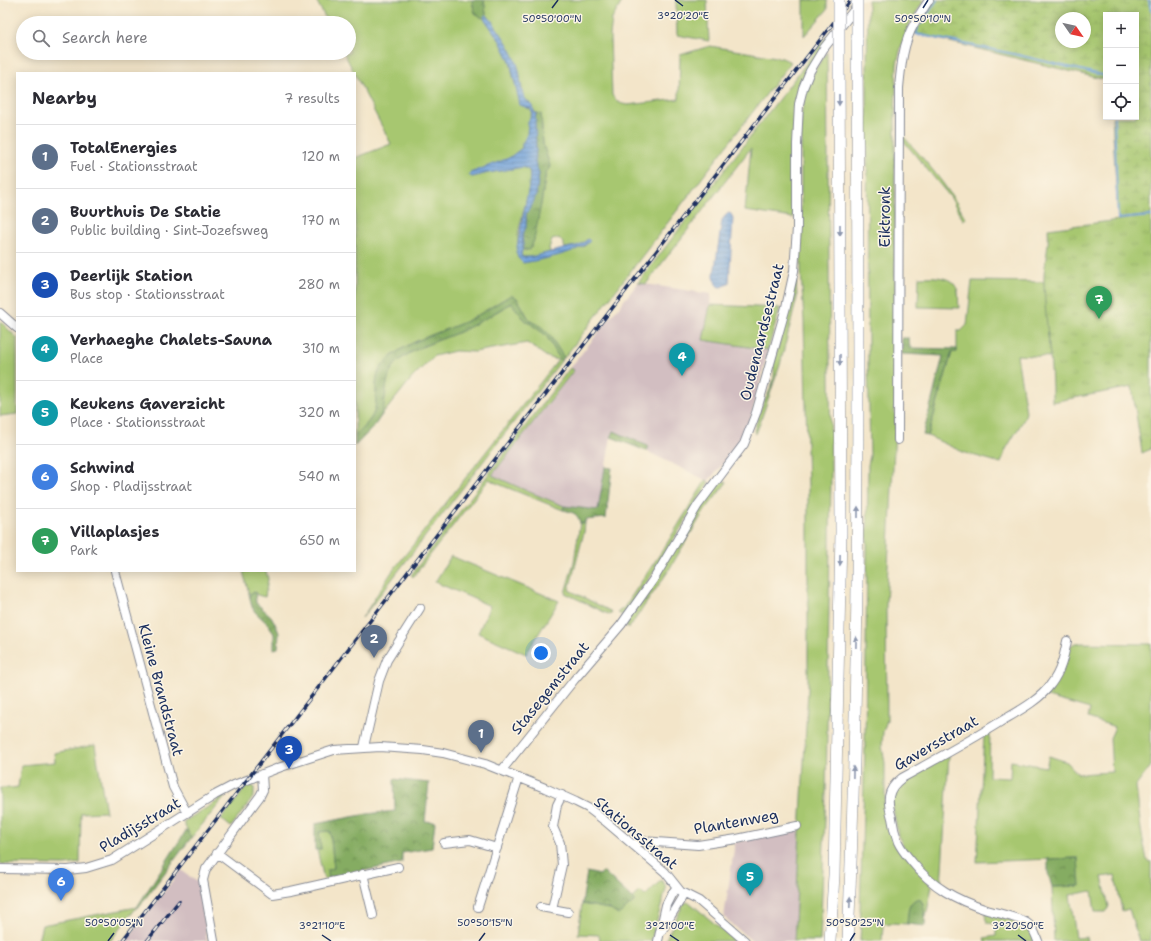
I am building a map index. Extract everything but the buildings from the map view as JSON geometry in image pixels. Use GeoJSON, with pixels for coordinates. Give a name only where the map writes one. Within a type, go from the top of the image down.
{"type":"FeatureCollection","features":[{"type":"Feature","properties":{"kind":"highway"},"geometry":{"type":"LineString","coordinates":[[830,941],[834,875],[841,532],[839,0]]}},
{"type":"Feature","properties":{"kind":"highway"},"geometry":{"type":"LineString","coordinates":[[848,941],[858,534],[857,0]]}},
{"type":"Feature","properties":{"kind":"street","name":"Oudenaardsestraat"},"geometry":{"type":"LineString","coordinates":[[620,625],[654,576],[698,505],[744,444],[750,430],[786,307],[794,271],[797,228],[797,144],[799,104],[803,88],[810,71],[824,48],[862,0]]}},
{"type":"Feature","properties":{"kind":"street","name":"Eiktronk"},"geometry":{"type":"LineString","coordinates":[[898,440],[899,88],[903,56],[908,38],[913,25],[929,0]]}},
{"type":"Feature","properties":{"kind":"street"},"geometry":{"type":"LineString","coordinates":[[0,313],[16,327]]}},
{"type":"Feature","properties":{"kind":"street","name":"Kleine Brandstraat"},"geometry":{"type":"LineString","coordinates":[[115,572],[173,787],[186,813]]}},
{"type":"Feature","properties":{"kind":"street"},"geometry":{"type":"LineString","coordinates":[[364,747],[379,681],[387,660],[420,608]]}},
{"type":"Feature","properties":{"kind":"street","name":"Stasegemstraat"},"geometry":{"type":"LineString","coordinates":[[502,770],[620,625]]}},
{"type":"Feature","properties":{"kind":"street","name":"Gaversstraat"},"geometry":{"type":"LineString","coordinates":[[1038,941],[1033,928],[1026,922],[954,897],[935,886],[906,855],[898,842],[888,804],[890,793],[894,784],[902,778],[1021,709],[1051,685],[1058,674],[1067,641]]}},
{"type":"Feature","properties":{"kind":"street","name":"Stationsstraat"},"geometry":{"type":"LineString","coordinates":[[262,774],[334,750],[364,747],[400,748],[443,753],[502,770],[562,795],[597,815],[664,872],[676,888],[698,901],[745,941]]}},
{"type":"Feature","properties":{"kind":"street"},"geometry":{"type":"LineString","coordinates":[[214,941],[203,880],[206,869],[260,796],[263,790],[262,774]]}},
{"type":"Feature","properties":{"kind":"street","name":"Pladijsstraat"},"geometry":{"type":"LineString","coordinates":[[0,869],[68,870],[86,868],[112,860],[225,789],[262,774]]}},
{"type":"Feature","properties":{"kind":"street"},"geometry":{"type":"LineString","coordinates":[[478,907],[519,776]]}},
{"type":"Feature","properties":{"kind":"street"},"geometry":{"type":"LineString","coordinates":[[552,909],[562,865],[560,843],[553,827],[557,805],[562,795]]}},
{"type":"Feature","properties":{"kind":"street","name":"Plantenweg"},"geometry":{"type":"LineString","coordinates":[[633,845],[642,841],[698,845],[738,839],[796,826]]}},
{"type":"Feature","properties":{"kind":"street"},"geometry":{"type":"LineString","coordinates":[[444,843],[470,840],[496,848]]}},
{"type":"Feature","properties":{"kind":"street"},"geometry":{"type":"LineString","coordinates":[[217,853],[272,894],[291,892],[398,866]]}},
{"type":"Feature","properties":{"kind":"street"},"geometry":{"type":"LineString","coordinates":[[363,874],[373,914]]}},
{"type":"Feature","properties":{"kind":"street"},"geometry":{"type":"LineString","coordinates":[[659,937],[666,905],[676,888]]}},
{"type":"Feature","properties":{"kind":"street"},"geometry":{"type":"LineString","coordinates":[[659,937],[684,894]]}},
{"type":"Feature","properties":{"kind":"street"},"geometry":{"type":"LineString","coordinates":[[541,906],[568,912]]}},
{"type":"Feature","properties":{"kind":"shaded area"},"geometry":{"type":"Polygon","coordinates":[[[638,283],[711,294],[703,340],[768,350],[749,425],[743,439],[736,449],[708,481],[646,451],[647,446],[611,437],[598,510],[564,506],[492,475],[574,371],[570,368],[638,283]]]}},
{"type":"Feature","properties":{"kind":"shaded area"},"geometry":{"type":"Polygon","coordinates":[[[801,830],[794,941],[752,941],[724,917],[735,842],[801,830]]]}},
{"type":"Feature","properties":{"kind":"shaded area"},"geometry":{"type":"Polygon","coordinates":[[[181,870],[200,884],[207,941],[126,941],[181,870]]]}},
{"type":"Feature","properties":{"kind":"green space"},"geometry":{"type":"Polygon","coordinates":[[[316,0],[472,0],[476,15],[484,18],[500,41],[510,61],[514,81],[527,108],[532,110],[527,135],[522,144],[522,148],[509,158],[471,173],[472,177],[523,167],[529,170],[530,176],[528,193],[518,235],[518,258],[545,258],[580,248],[586,245],[588,239],[580,245],[565,248],[559,238],[552,240],[549,248],[550,252],[532,257],[521,256],[522,249],[526,251],[541,204],[546,172],[550,166],[543,144],[541,114],[534,112],[533,106],[524,99],[518,68],[492,21],[486,14],[484,0],[623,0],[612,19],[610,36],[612,95],[617,101],[625,105],[679,99],[680,55],[710,46],[782,58],[791,62],[564,358],[549,334],[540,326],[530,321],[517,298],[511,295],[469,320],[423,338],[391,357],[379,370],[377,376],[376,406],[373,415],[356,435],[356,158],[391,144],[356,76],[356,72],[354,72],[348,60],[356,60],[356,16],[324,16],[316,0]]]}},
{"type":"Feature","properties":{"kind":"green space"},"geometry":{"type":"Polygon","coordinates":[[[472,0],[484,0],[486,14],[484,18],[476,14],[472,0]]]}},
{"type":"Feature","properties":{"kind":"green space"},"geometry":{"type":"Polygon","coordinates":[[[676,0],[707,0],[709,41],[677,35],[676,0]]]}},
{"type":"Feature","properties":{"kind":"green space"},"geometry":{"type":"Polygon","coordinates":[[[804,0],[827,0],[827,10],[804,36],[804,0]]]}},
{"type":"Feature","properties":{"kind":"green space"},"geometry":{"type":"Polygon","coordinates":[[[868,0],[924,0],[910,23],[901,47],[897,64],[895,116],[895,429],[886,605],[887,720],[883,732],[882,746],[885,763],[885,808],[888,810],[894,837],[932,886],[926,917],[923,904],[910,904],[907,924],[883,924],[882,941],[860,941],[865,748],[868,465],[870,456],[868,362],[868,0]]]}},
{"type":"Feature","properties":{"kind":"green space"},"geometry":{"type":"Polygon","coordinates":[[[933,0],[1151,0],[1151,215],[1118,219],[1112,120],[1139,120],[1139,12],[1103,12],[1103,79],[913,33],[921,24],[933,0]]]}},
{"type":"Feature","properties":{"kind":"green space"},"geometry":{"type":"Polygon","coordinates":[[[827,36],[827,40],[797,99],[794,117],[793,218],[745,211],[751,148],[646,284],[638,283],[827,36]]]}},
{"type":"Feature","properties":{"kind":"green space"},"geometry":{"type":"Polygon","coordinates":[[[827,52],[831,475],[826,794],[820,941],[794,941],[808,690],[808,488],[804,322],[801,271],[801,117],[806,90],[815,70],[827,52]]]}},
{"type":"Feature","properties":{"kind":"green space"},"geometry":{"type":"Polygon","coordinates":[[[536,113],[541,114],[543,144],[550,166],[546,172],[534,240],[530,250],[522,249],[522,236],[526,227],[526,214],[536,195],[539,173],[535,162],[536,113]]]}},
{"type":"Feature","properties":{"kind":"green space"},"geometry":{"type":"Polygon","coordinates":[[[901,134],[936,174],[966,219],[963,220],[951,198],[901,138],[901,134]]]}},
{"type":"Feature","properties":{"kind":"green space"},"geometry":{"type":"Polygon","coordinates":[[[1151,216],[1151,449],[1142,453],[1132,387],[1052,402],[1044,270],[1048,243],[1048,229],[1151,216]]]}},
{"type":"Feature","properties":{"kind":"green space"},"geometry":{"type":"Polygon","coordinates":[[[919,277],[936,277],[947,279],[952,282],[956,286],[958,292],[959,308],[918,307],[919,277]]]}},
{"type":"Feature","properties":{"kind":"green space"},"geometry":{"type":"Polygon","coordinates":[[[796,281],[797,298],[780,365],[756,434],[754,431],[758,415],[774,377],[773,365],[796,281]]]}},
{"type":"Feature","properties":{"kind":"green space"},"geometry":{"type":"Polygon","coordinates":[[[972,281],[1044,282],[1050,357],[1017,355],[1026,412],[1024,419],[1006,449],[1001,463],[965,453],[928,436],[952,352],[957,352],[957,331],[961,331],[967,325],[972,281]]]}},
{"type":"Feature","properties":{"kind":"green space"},"geometry":{"type":"Polygon","coordinates":[[[511,295],[517,298],[530,321],[540,326],[549,334],[564,358],[561,361],[546,335],[525,320],[511,303],[464,330],[425,346],[405,356],[398,362],[389,374],[384,408],[380,418],[374,427],[356,445],[356,435],[373,415],[376,400],[377,376],[383,365],[391,357],[411,344],[458,325],[480,314],[511,295]]]}},
{"type":"Feature","properties":{"kind":"green space"},"geometry":{"type":"Polygon","coordinates":[[[512,303],[525,320],[546,335],[561,361],[362,618],[391,573],[558,360],[547,357],[527,343],[474,352],[455,351],[434,356],[412,378],[378,420],[383,407],[387,380],[390,373],[393,367],[407,355],[455,334],[512,303]]]}},
{"type":"Feature","properties":{"kind":"green space"},"geometry":{"type":"Polygon","coordinates":[[[710,305],[780,308],[768,350],[703,340],[710,305]]]}},
{"type":"Feature","properties":{"kind":"green space"},"geometry":{"type":"Polygon","coordinates":[[[0,321],[16,337],[16,414],[0,416],[0,321]]]}},
{"type":"Feature","properties":{"kind":"green space"},"geometry":{"type":"Polygon","coordinates":[[[902,338],[909,338],[910,348],[957,349],[957,352],[952,352],[928,436],[923,435],[943,356],[902,354],[902,338]]]}},
{"type":"Feature","properties":{"kind":"green space"},"geometry":{"type":"Polygon","coordinates":[[[570,368],[574,370],[492,475],[564,506],[563,510],[489,479],[413,577],[411,575],[570,368]]]}},
{"type":"Feature","properties":{"kind":"green space"},"geometry":{"type":"Polygon","coordinates":[[[614,431],[648,446],[646,451],[611,437],[614,431]]]}},
{"type":"Feature","properties":{"kind":"green space"},"geometry":{"type":"Polygon","coordinates":[[[605,467],[612,468],[606,518],[585,520],[585,523],[580,523],[576,515],[572,512],[563,510],[564,506],[598,510],[605,467]]]}},
{"type":"Feature","properties":{"kind":"green space"},"geometry":{"type":"Polygon","coordinates":[[[706,480],[708,481],[708,484],[651,576],[624,614],[621,615],[617,612],[623,609],[664,548],[706,480]]]}},
{"type":"Feature","properties":{"kind":"green space"},"geometry":{"type":"Polygon","coordinates":[[[722,481],[727,482],[703,513],[667,573],[629,628],[626,626],[628,620],[691,522],[722,481]]]}},
{"type":"Feature","properties":{"kind":"green space"},"geometry":{"type":"Polygon","coordinates":[[[580,523],[585,523],[584,532],[569,590],[612,612],[610,615],[565,593],[574,562],[580,523]]]}},
{"type":"Feature","properties":{"kind":"green space"},"geometry":{"type":"Polygon","coordinates":[[[451,556],[559,601],[526,654],[478,633],[490,606],[435,582],[451,556]]]}},
{"type":"Feature","properties":{"kind":"green space"},"geometry":{"type":"Polygon","coordinates":[[[243,572],[266,572],[268,579],[265,597],[257,595],[255,592],[249,594],[243,572]]]}},
{"type":"Feature","properties":{"kind":"green space"},"geometry":{"type":"Polygon","coordinates":[[[255,592],[256,603],[271,616],[276,625],[279,633],[278,648],[274,649],[274,634],[269,625],[255,612],[252,607],[249,594],[255,592]]]}},
{"type":"Feature","properties":{"kind":"green space"},"geometry":{"type":"Polygon","coordinates":[[[1075,643],[1151,644],[1151,766],[1136,786],[1141,830],[1147,860],[1151,862],[1151,941],[1139,941],[1129,909],[1122,911],[1115,875],[1102,877],[1109,907],[1105,912],[1095,912],[1092,891],[1070,895],[1076,938],[1086,937],[1087,941],[1054,941],[1052,887],[1079,886],[1077,858],[977,862],[984,735],[990,732],[989,777],[1010,778],[1011,761],[1046,767],[1049,756],[1067,762],[1078,774],[1112,772],[1110,738],[1115,727],[1088,718],[1090,709],[1044,696],[1070,646],[1075,643]]]}},
{"type":"Feature","properties":{"kind":"green space"},"geometry":{"type":"Polygon","coordinates":[[[95,745],[106,812],[81,813],[80,863],[65,865],[0,864],[0,788],[18,787],[21,765],[55,762],[54,753],[95,745]]]}},
{"type":"Feature","properties":{"kind":"green space"},"geometry":{"type":"Polygon","coordinates":[[[949,755],[941,886],[908,854],[898,836],[891,796],[899,784],[949,755]]]}},
{"type":"Feature","properties":{"kind":"green space"},"geometry":{"type":"Polygon","coordinates":[[[394,779],[429,783],[425,821],[435,822],[432,848],[402,853],[402,863],[329,878],[327,870],[334,868],[330,831],[319,832],[321,849],[315,850],[315,824],[367,814],[395,811],[394,779]]]}},
{"type":"Feature","properties":{"kind":"green space"},"geometry":{"type":"Polygon","coordinates":[[[248,785],[254,787],[254,796],[231,827],[221,819],[248,785]]]}},
{"type":"Feature","properties":{"kind":"green space"},"geometry":{"type":"Polygon","coordinates":[[[224,796],[225,797],[191,838],[183,822],[224,796]]]}},
{"type":"Feature","properties":{"kind":"green space"},"geometry":{"type":"Polygon","coordinates":[[[187,829],[191,838],[138,908],[137,907],[187,829]]]}},
{"type":"Feature","properties":{"kind":"green space"},"geometry":{"type":"Polygon","coordinates":[[[330,830],[334,868],[327,870],[329,878],[324,879],[317,850],[321,849],[319,832],[330,830]]]}},
{"type":"Feature","properties":{"kind":"green space"},"geometry":{"type":"Polygon","coordinates":[[[1078,858],[1080,886],[1052,887],[1048,873],[1048,859],[1078,858]]]}},
{"type":"Feature","properties":{"kind":"green space"},"geometry":{"type":"Polygon","coordinates":[[[603,871],[635,901],[618,915],[609,909],[582,904],[587,872],[600,875],[603,871]]]}},
{"type":"Feature","properties":{"kind":"green space"},"geometry":{"type":"Polygon","coordinates":[[[661,880],[666,889],[651,941],[600,941],[599,935],[578,934],[582,904],[609,909],[635,901],[632,898],[640,891],[645,896],[661,880]]]}},
{"type":"Feature","properties":{"kind":"green space"},"geometry":{"type":"Polygon","coordinates":[[[917,899],[921,900],[923,906],[925,926],[907,924],[911,903],[917,899]]]}},
{"type":"Feature","properties":{"kind":"green space"},"geometry":{"type":"Polygon","coordinates":[[[689,902],[735,941],[665,941],[684,903],[689,902]]]}},
{"type":"Feature","properties":{"kind":"green space"},"geometry":{"type":"Polygon","coordinates":[[[137,907],[110,941],[38,941],[42,925],[137,907]]]}},
{"type":"Feature","properties":{"kind":"green space"},"geometry":{"type":"Polygon","coordinates":[[[986,912],[1028,926],[1036,941],[985,941],[984,938],[996,936],[996,924],[987,923],[986,912]]]}},
{"type":"Feature","properties":{"kind":"water"},"geometry":{"type":"Polygon","coordinates":[[[486,14],[501,33],[510,48],[517,63],[525,99],[533,106],[534,112],[536,113],[535,162],[539,173],[536,195],[526,214],[526,227],[522,236],[523,245],[521,256],[530,257],[580,245],[588,239],[590,241],[577,249],[549,258],[523,263],[518,258],[516,252],[529,186],[529,170],[523,167],[472,177],[469,175],[470,173],[509,158],[522,148],[522,144],[527,135],[528,122],[532,114],[531,109],[520,105],[510,61],[500,41],[484,18],[486,14]]]}},
{"type":"Feature","properties":{"kind":"water"},"geometry":{"type":"Polygon","coordinates":[[[729,213],[733,218],[729,283],[720,287],[715,282],[714,275],[722,220],[729,213]]]}},
{"type":"Feature","properties":{"kind":"waterway"},"geometry":{"type":"LineString","coordinates":[[921,24],[937,0]]}},
{"type":"Feature","properties":{"kind":"waterway"},"geometry":{"type":"LineString","coordinates":[[1149,0],[1151,11]]}},
{"type":"Feature","properties":{"kind":"waterway"},"geometry":{"type":"LineString","coordinates":[[918,28],[916,34],[1014,54],[1103,75]]}},
{"type":"Feature","properties":{"kind":"waterway"},"geometry":{"type":"LineString","coordinates":[[1114,120],[1118,219],[1151,216]]}},
{"type":"Feature","properties":{"kind":"railway"},"geometry":{"type":"LineString","coordinates":[[122,941],[851,0]]}},
{"type":"Feature","properties":{"kind":"railway"},"geometry":{"type":"LineString","coordinates":[[147,941],[179,901]]}},
{"type":"Feature","properties":{"kind":"place","name":"Villaplasjes"},"geometry":{"type":"Point","coordinates":[1099,319]}},
{"type":"Feature","properties":{"kind":"place","name":"Verhaeghe Chalets-Sauna"},"geometry":{"type":"Point","coordinates":[682,376]}},
{"type":"Feature","properties":{"kind":"place","name":"Buurthuis De Statie"},"geometry":{"type":"Point","coordinates":[374,658]}},
{"type":"Feature","properties":{"kind":"place","name":"TotalEnergies"},"geometry":{"type":"Point","coordinates":[481,753]}},
{"type":"Feature","properties":{"kind":"place","name":"Deerlijk Station"},"geometry":{"type":"Point","coordinates":[289,769]}},
{"type":"Feature","properties":{"kind":"place","name":"Keukens Gaverzicht"},"geometry":{"type":"Point","coordinates":[750,896]}},
{"type":"Feature","properties":{"kind":"place","name":"Schwind"},"geometry":{"type":"Point","coordinates":[61,901]}}]}
